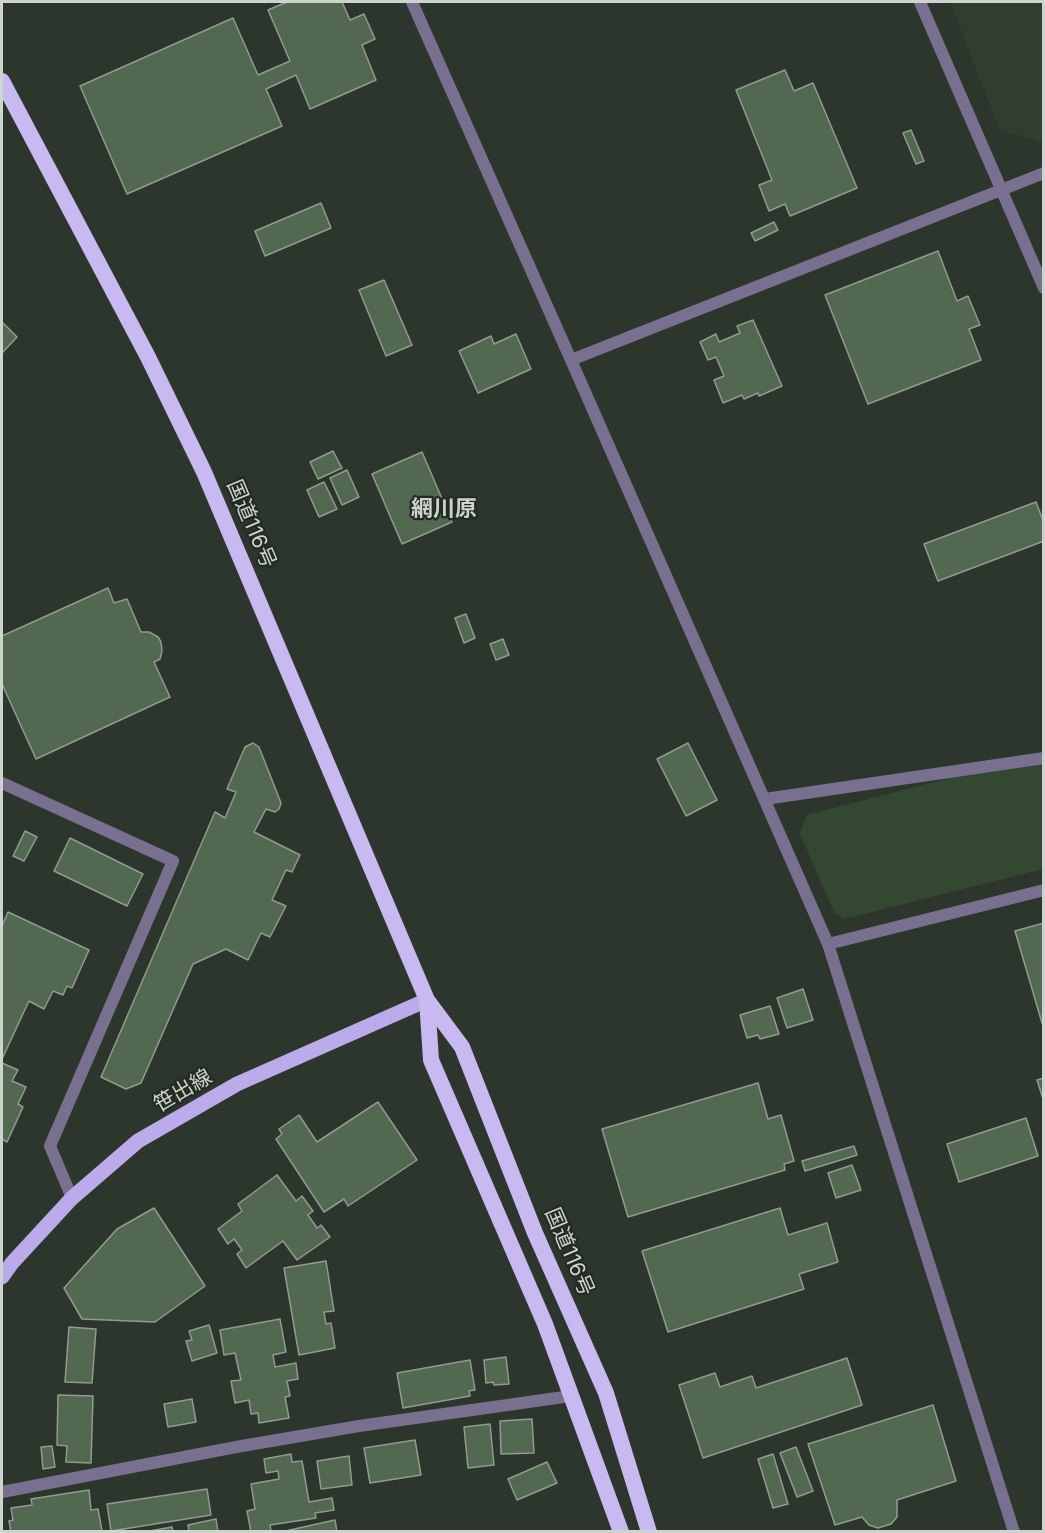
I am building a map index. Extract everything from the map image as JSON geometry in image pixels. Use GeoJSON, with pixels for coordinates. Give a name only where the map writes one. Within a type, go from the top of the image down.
{"type":"FeatureCollection","features":[{"type":"Feature","properties":{"kind":"highway","name":"国道116号"},"geometry":{"type":"LineString","coordinates":[[2,81],[148,357],[204,472],[427,1000],[462,1047],[535,1233],[606,1393],[650,1532]]}},
{"type":"Feature","properties":{"kind":"highway","name":"国道116号"},"geometry":{"type":"LineString","coordinates":[[427,1000],[431,1060],[545,1324],[621,1532]]}},
{"type":"Feature","properties":{"kind":"main road","name":"笹出線"},"geometry":{"type":"LineString","coordinates":[[2,1277],[7,1261],[72,1198],[138,1141],[237,1084],[427,1000]]}},
{"type":"Feature","properties":{"kind":"street"},"geometry":{"type":"LineString","coordinates":[[411,2],[828,944],[1014,1532]]}},
{"type":"Feature","properties":{"kind":"street"},"geometry":{"type":"LineString","coordinates":[[920,2],[1044,288]]}},
{"type":"Feature","properties":{"kind":"street"},"geometry":{"type":"LineString","coordinates":[[571,360],[1044,173]]}},
{"type":"Feature","properties":{"kind":"street"},"geometry":{"type":"LineString","coordinates":[[765,799],[1044,758]]}},
{"type":"Feature","properties":{"kind":"street"},"geometry":{"type":"LineString","coordinates":[[2,783],[173,861],[50,1146],[72,1198]]}},
{"type":"Feature","properties":{"kind":"street"},"geometry":{"type":"LineString","coordinates":[[828,944],[1044,890]]}},
{"type":"Feature","properties":{"kind":"street"},"geometry":{"type":"LineString","coordinates":[[2,1492],[358,1426],[571,1396]]}},
{"type":"Feature","properties":{"kind":"shaded area"},"geometry":{"type":"Polygon","coordinates":[[[950,2],[1043,2],[1043,143],[999,129],[950,2]]]}},
{"type":"Feature","properties":{"kind":"shaded area"},"geometry":{"type":"Polygon","coordinates":[[[1043,754],[1043,869],[844,919],[834,912],[800,834],[806,815],[1043,754]]]}},
{"type":"Feature","properties":{"kind":"building"},"geometry":{"type":"Polygon","coordinates":[[[287,2],[342,2],[350,20],[364,14],[375,39],[362,45],[376,80],[310,109],[296,75],[266,89],[282,126],[127,194],[80,86],[233,18],[258,75],[290,61],[268,10],[287,2]]]}},
{"type":"Feature","properties":{"kind":"building"},"geometry":{"type":"Polygon","coordinates":[[[785,70],[794,91],[813,83],[857,188],[790,216],[785,204],[769,211],[759,185],[772,180],[736,90],[785,70]]]}},
{"type":"Feature","properties":{"kind":"building"},"geometry":{"type":"Polygon","coordinates":[[[911,130],[924,161],[916,164],[903,133],[911,130]]]}},
{"type":"Feature","properties":{"kind":"building"},"geometry":{"type":"Polygon","coordinates":[[[321,203],[331,228],[265,256],[255,231],[321,203]]]}},
{"type":"Feature","properties":{"kind":"building"},"geometry":{"type":"Polygon","coordinates":[[[774,222],[778,230],[755,241],[751,233],[774,222]]]}},
{"type":"Feature","properties":{"kind":"building"},"geometry":{"type":"Polygon","coordinates":[[[938,251],[957,301],[968,296],[980,325],[969,329],[981,360],[868,404],[825,295],[938,251]]]}},
{"type":"Feature","properties":{"kind":"building"},"geometry":{"type":"Polygon","coordinates":[[[384,280],[412,345],[386,356],[359,290],[384,280]]]}},
{"type":"Feature","properties":{"kind":"building"},"geometry":{"type":"Polygon","coordinates":[[[753,320],[782,386],[759,396],[758,393],[744,399],[742,395],[723,403],[714,380],[724,376],[716,357],[708,360],[700,342],[716,334],[719,342],[740,333],[737,326],[753,320]]]}},
{"type":"Feature","properties":{"kind":"building"},"geometry":{"type":"Polygon","coordinates":[[[2,322],[17,337],[2,353],[2,322]]]}},
{"type":"Feature","properties":{"kind":"building"},"geometry":{"type":"Polygon","coordinates":[[[516,334],[531,369],[478,393],[459,351],[491,336],[494,344],[516,334]]]}},
{"type":"Feature","properties":{"kind":"building"},"geometry":{"type":"Polygon","coordinates":[[[333,451],[342,468],[318,479],[310,462],[333,451]]]}},
{"type":"Feature","properties":{"kind":"building"},"geometry":{"type":"Polygon","coordinates":[[[422,452],[452,522],[402,544],[372,474],[422,452]]]}},
{"type":"Feature","properties":{"kind":"building"},"geometry":{"type":"Polygon","coordinates":[[[347,470],[359,497],[342,505],[330,478],[347,470]]]}},
{"type":"Feature","properties":{"kind":"building"},"geometry":{"type":"Polygon","coordinates":[[[324,482],[337,509],[319,517],[307,490],[324,482]]]}},
{"type":"Feature","properties":{"kind":"building"},"geometry":{"type":"Polygon","coordinates":[[[1036,502],[1044,523],[1044,541],[938,581],[924,544],[1036,502]]]}},
{"type":"Feature","properties":{"kind":"building"},"geometry":{"type":"Polygon","coordinates":[[[108,588],[114,603],[127,599],[141,632],[149,632],[158,637],[161,642],[160,659],[154,662],[170,697],[36,759],[2,684],[2,636],[108,588]]]}},
{"type":"Feature","properties":{"kind":"building"},"geometry":{"type":"Polygon","coordinates":[[[466,614],[475,638],[464,643],[455,618],[466,614]]]}},
{"type":"Feature","properties":{"kind":"building"},"geometry":{"type":"Polygon","coordinates":[[[503,639],[509,655],[496,660],[490,644],[503,639]]]}},
{"type":"Feature","properties":{"kind":"building"},"geometry":{"type":"Polygon","coordinates":[[[253,743],[259,747],[281,803],[275,812],[266,809],[254,832],[300,855],[292,872],[286,870],[272,900],[286,906],[270,937],[261,933],[248,960],[226,949],[193,964],[141,1083],[126,1089],[101,1077],[215,812],[225,818],[236,792],[227,789],[245,747],[253,743]]]}},
{"type":"Feature","properties":{"kind":"building"},"geometry":{"type":"Polygon","coordinates":[[[688,743],[717,800],[686,816],[657,759],[688,743]]]}},
{"type":"Feature","properties":{"kind":"building"},"geometry":{"type":"Polygon","coordinates":[[[25,831],[37,837],[24,861],[13,856],[25,831]]]}},
{"type":"Feature","properties":{"kind":"building"},"geometry":{"type":"Polygon","coordinates":[[[70,838],[143,874],[127,906],[54,871],[70,838]]]}},
{"type":"Feature","properties":{"kind":"building"},"geometry":{"type":"Polygon","coordinates":[[[8,912],[89,950],[72,988],[67,986],[63,995],[53,991],[44,1009],[29,1001],[2,1059],[2,926],[8,912]]]}},
{"type":"Feature","properties":{"kind":"building"},"geometry":{"type":"Polygon","coordinates":[[[1044,923],[1044,1022],[1042,1023],[1015,931],[1044,923]]]}},
{"type":"Feature","properties":{"kind":"building"},"geometry":{"type":"Polygon","coordinates":[[[803,989],[813,1020],[787,1028],[777,998],[803,989]]]}},
{"type":"Feature","properties":{"kind":"building"},"geometry":{"type":"Polygon","coordinates":[[[770,1006],[779,1034],[760,1039],[758,1035],[747,1038],[740,1015],[770,1006]]]}},
{"type":"Feature","properties":{"kind":"building"},"geometry":{"type":"Polygon","coordinates":[[[2,1063],[18,1070],[12,1081],[26,1087],[18,1104],[23,1107],[7,1142],[2,1139],[2,1063]]]}},
{"type":"Feature","properties":{"kind":"building"},"geometry":{"type":"Polygon","coordinates":[[[1044,1078],[1044,1102],[1037,1080],[1044,1078]]]}},
{"type":"Feature","properties":{"kind":"building"},"geometry":{"type":"Polygon","coordinates":[[[758,1083],[768,1119],[781,1115],[794,1161],[784,1164],[785,1170],[628,1217],[602,1129],[758,1083]]]}},
{"type":"Feature","properties":{"kind":"building"},"geometry":{"type":"Polygon","coordinates":[[[378,1102],[417,1160],[348,1206],[344,1199],[324,1212],[276,1139],[282,1134],[279,1129],[299,1115],[317,1142],[378,1102]]]}},
{"type":"Feature","properties":{"kind":"building"},"geometry":{"type":"Polygon","coordinates":[[[1026,1118],[1038,1156],[959,1182],[947,1144],[1026,1118]]]}},
{"type":"Feature","properties":{"kind":"building"},"geometry":{"type":"Polygon","coordinates":[[[854,1146],[857,1155],[805,1171],[802,1161],[854,1146]]]}},
{"type":"Feature","properties":{"kind":"building"},"geometry":{"type":"Polygon","coordinates":[[[852,1165],[861,1190],[836,1198],[828,1173],[852,1165]]]}},
{"type":"Feature","properties":{"kind":"building"},"geometry":{"type":"Polygon","coordinates":[[[277,1175],[296,1201],[302,1196],[313,1211],[308,1215],[317,1228],[321,1225],[330,1237],[297,1260],[283,1241],[246,1268],[237,1254],[242,1250],[234,1239],[228,1244],[218,1229],[242,1211],[238,1204],[277,1175]]]}},
{"type":"Feature","properties":{"kind":"building"},"geometry":{"type":"Polygon","coordinates":[[[154,1208],[205,1286],[155,1322],[82,1319],[64,1288],[117,1229],[154,1208]]]}},
{"type":"Feature","properties":{"kind":"building"},"geometry":{"type":"Polygon","coordinates":[[[780,1208],[788,1235],[827,1223],[838,1262],[799,1274],[804,1289],[668,1332],[642,1251],[780,1208]]]}},
{"type":"Feature","properties":{"kind":"building"},"geometry":{"type":"Polygon","coordinates":[[[326,1261],[334,1311],[324,1312],[326,1324],[331,1323],[335,1348],[299,1355],[284,1268],[326,1261]]]}},
{"type":"Feature","properties":{"kind":"building"},"geometry":{"type":"Polygon","coordinates":[[[280,1319],[286,1352],[273,1355],[275,1367],[296,1363],[298,1379],[287,1381],[290,1396],[285,1397],[289,1418],[259,1423],[258,1413],[251,1414],[249,1400],[235,1403],[231,1381],[241,1380],[235,1353],[224,1355],[220,1330],[280,1319]]]}},
{"type":"Feature","properties":{"kind":"building"},"geometry":{"type":"Polygon","coordinates":[[[209,1325],[217,1353],[192,1361],[186,1341],[192,1340],[189,1331],[209,1325]]]}},
{"type":"Feature","properties":{"kind":"building"},"geometry":{"type":"Polygon","coordinates":[[[69,1327],[96,1329],[92,1383],[65,1382],[69,1327]]]}},
{"type":"Feature","properties":{"kind":"building"},"geometry":{"type":"Polygon","coordinates":[[[506,1357],[509,1384],[486,1383],[484,1360],[506,1357]]]}},
{"type":"Feature","properties":{"kind":"building"},"geometry":{"type":"Polygon","coordinates":[[[847,1358],[862,1405],[703,1458],[679,1385],[715,1373],[720,1387],[752,1376],[756,1388],[847,1358]]]}},
{"type":"Feature","properties":{"kind":"building"},"geometry":{"type":"Polygon","coordinates":[[[470,1360],[475,1390],[469,1391],[470,1396],[403,1408],[397,1373],[470,1360]]]}},
{"type":"Feature","properties":{"kind":"building"},"geometry":{"type":"Polygon","coordinates":[[[58,1395],[93,1396],[91,1463],[66,1462],[67,1446],[57,1445],[58,1395]]]}},
{"type":"Feature","properties":{"kind":"building"},"geometry":{"type":"Polygon","coordinates":[[[192,1399],[196,1422],[168,1427],[164,1404],[192,1399]]]}},
{"type":"Feature","properties":{"kind":"building"},"geometry":{"type":"Polygon","coordinates":[[[933,1405],[956,1481],[897,1500],[897,1517],[891,1524],[878,1528],[869,1525],[862,1517],[835,1525],[808,1444],[933,1405]]]}},
{"type":"Feature","properties":{"kind":"building"},"geometry":{"type":"Polygon","coordinates":[[[532,1419],[534,1453],[501,1454],[500,1421],[532,1419]]]}},
{"type":"Feature","properties":{"kind":"building"},"geometry":{"type":"Polygon","coordinates":[[[490,1424],[494,1465],[468,1468],[464,1427],[490,1424]]]}},
{"type":"Feature","properties":{"kind":"building"},"geometry":{"type":"Polygon","coordinates":[[[415,1440],[421,1475],[370,1483],[364,1448],[415,1440]]]}},
{"type":"Feature","properties":{"kind":"building"},"geometry":{"type":"Polygon","coordinates":[[[52,1446],[55,1467],[43,1469],[41,1447],[52,1446]]]}},
{"type":"Feature","properties":{"kind":"building"},"geometry":{"type":"Polygon","coordinates":[[[796,1447],[813,1491],[797,1497],[780,1453],[796,1447]]]}},
{"type":"Feature","properties":{"kind":"building"},"geometry":{"type":"Polygon","coordinates":[[[291,1454],[292,1462],[302,1461],[309,1502],[332,1498],[334,1510],[315,1513],[316,1518],[270,1525],[271,1531],[251,1532],[247,1511],[255,1509],[251,1484],[279,1479],[278,1471],[266,1473],[264,1459],[291,1454]]]}},
{"type":"Feature","properties":{"kind":"building"},"geometry":{"type":"Polygon","coordinates":[[[773,1454],[788,1504],[773,1508],[758,1459],[773,1454]]]}},
{"type":"Feature","properties":{"kind":"building"},"geometry":{"type":"Polygon","coordinates":[[[349,1456],[352,1485],[321,1489],[317,1461],[349,1456]]]}},
{"type":"Feature","properties":{"kind":"building"},"geometry":{"type":"Polygon","coordinates":[[[547,1462],[557,1483],[517,1500],[508,1479],[547,1462]]]}},
{"type":"Feature","properties":{"kind":"building"},"geometry":{"type":"Polygon","coordinates":[[[207,1489],[211,1515],[111,1531],[107,1504],[207,1489]]]}},
{"type":"Feature","properties":{"kind":"building"},"geometry":{"type":"Polygon","coordinates":[[[89,1490],[91,1510],[98,1509],[102,1531],[11,1532],[9,1521],[13,1520],[11,1508],[32,1505],[31,1499],[89,1490]]]}},
{"type":"Feature","properties":{"kind":"building"},"geometry":{"type":"Polygon","coordinates":[[[216,1519],[218,1532],[189,1532],[188,1525],[216,1519]]]}},
{"type":"Feature","properties":{"kind":"building"},"geometry":{"type":"Polygon","coordinates":[[[335,1520],[337,1532],[281,1532],[335,1520]]]}},
{"type":"Feature","properties":{"kind":"building"},"geometry":{"type":"Polygon","coordinates":[[[172,1527],[173,1532],[144,1532],[172,1527]]]}},
{"type":"Feature","properties":{"kind":"district","name":"網川原"},"geometry":{"type":"Point","coordinates":[444,509]}}]}
